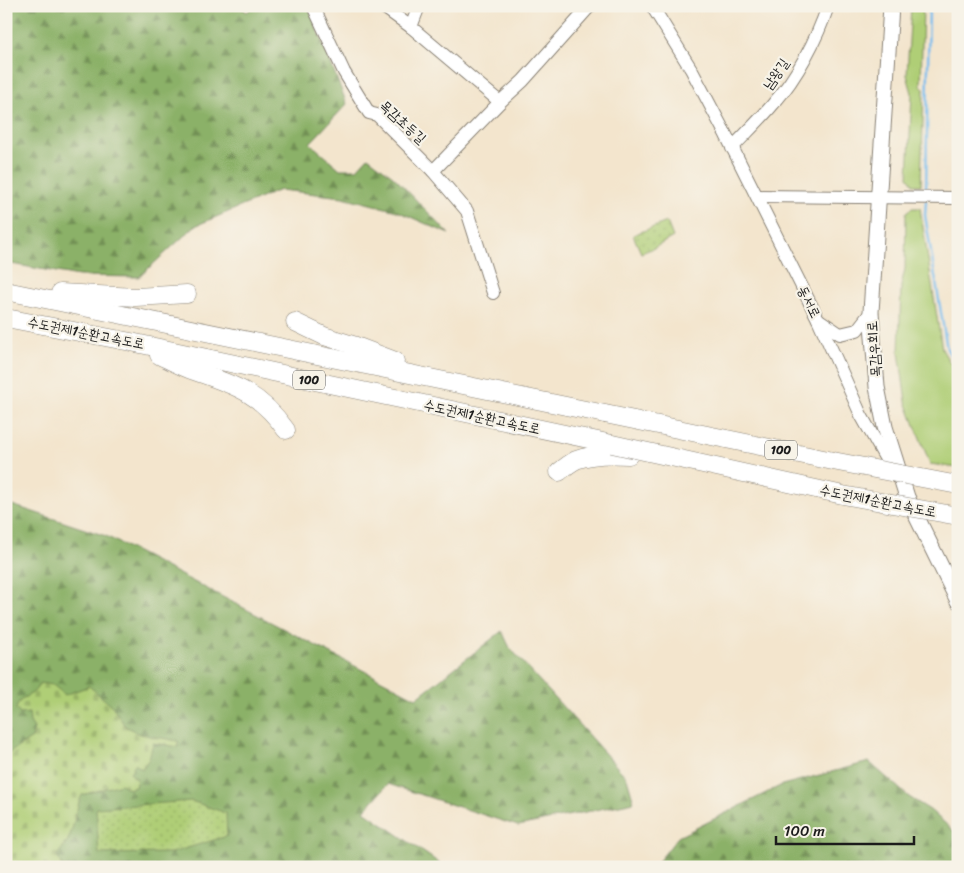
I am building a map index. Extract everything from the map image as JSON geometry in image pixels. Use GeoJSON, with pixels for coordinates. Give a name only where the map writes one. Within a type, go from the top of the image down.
{"type":"FeatureCollection","features":[{"type":"Feature","properties":{"kind":"highway"},"geometry":{"type":"LineString","coordinates":[[6,290],[136,297],[187,294]]}},
{"type":"Feature","properties":{"kind":"highway","name":"수도권제1순환고속도로"},"geometry":{"type":"LineString","coordinates":[[6,290],[838,462],[958,485]]}},
{"type":"Feature","properties":{"kind":"highway","name":"수도권제1순환고속도로"},"geometry":{"type":"LineString","coordinates":[[6,318],[131,342],[843,495],[958,516]]}},
{"type":"Feature","properties":{"kind":"highway"},"geometry":{"type":"LineString","coordinates":[[295,322],[312,332],[353,345],[442,379]]}},
{"type":"Feature","properties":{"kind":"highway"},"geometry":{"type":"LineString","coordinates":[[131,342],[192,371],[217,378],[240,388],[266,406],[286,430]]}},
{"type":"Feature","properties":{"kind":"highway"},"geometry":{"type":"LineString","coordinates":[[559,472],[575,460],[617,454],[681,460]]}},
{"type":"Feature","properties":{"kind":"main road","name":"목감우회로"},"geometry":{"type":"LineString","coordinates":[[891,6],[871,312],[877,387],[885,427],[907,496]]}},
{"type":"Feature","properties":{"kind":"main road","name":"동서로"},"geometry":{"type":"LineString","coordinates":[[907,496],[958,601]]}},
{"type":"Feature","properties":{"kind":"street","name":"목감초등길"},"geometry":{"type":"LineString","coordinates":[[313,6],[344,72],[369,113],[376,115],[433,171],[467,211],[493,293]]}},
{"type":"Feature","properties":{"kind":"street"},"geometry":{"type":"LineString","coordinates":[[382,6],[412,27],[500,102]]}},
{"type":"Feature","properties":{"kind":"street"},"geometry":{"type":"LineString","coordinates":[[412,27],[419,6]]}},
{"type":"Feature","properties":{"kind":"street"},"geometry":{"type":"LineString","coordinates":[[433,171],[523,81],[590,6]]}},
{"type":"Feature","properties":{"kind":"street","name":"동서로"},"geometry":{"type":"LineString","coordinates":[[652,6],[691,69],[757,196],[818,320],[861,416],[907,496]]}},
{"type":"Feature","properties":{"kind":"street","name":"남왕길"},"geometry":{"type":"LineString","coordinates":[[732,148],[776,102],[801,65],[821,27],[828,6]]}},
{"type":"Feature","properties":{"kind":"street"},"geometry":{"type":"LineString","coordinates":[[757,196],[958,198]]}},
{"type":"Feature","properties":{"kind":"street"},"geometry":{"type":"LineString","coordinates":[[818,320],[840,334],[857,330],[871,312]]}},
{"type":"Feature","properties":{"kind":"green space"},"geometry":{"type":"Polygon","coordinates":[[[6,6],[239,6],[247,12],[254,6],[308,6],[347,104],[310,143],[340,169],[357,169],[368,157],[394,177],[449,234],[397,211],[343,197],[280,190],[195,226],[139,277],[79,276],[6,263],[6,6]]]}},
{"type":"Feature","properties":{"kind":"green space"},"geometry":{"type":"Polygon","coordinates":[[[911,6],[923,6],[921,85],[924,89],[921,185],[914,185],[908,177],[912,93],[907,75],[911,6]]]}},
{"type":"Feature","properties":{"kind":"green space"},"geometry":{"type":"Polygon","coordinates":[[[912,208],[920,208],[942,349],[958,377],[958,468],[930,464],[906,402],[899,352],[901,286],[905,269],[906,213],[912,208]]]}},
{"type":"Feature","properties":{"kind":"green space"},"geometry":{"type":"Polygon","coordinates":[[[667,222],[673,237],[641,253],[633,235],[667,222]]]}},
{"type":"Feature","properties":{"kind":"green space"},"geometry":{"type":"Polygon","coordinates":[[[6,503],[106,536],[416,698],[502,631],[510,648],[627,778],[634,802],[518,826],[388,784],[364,811],[445,867],[6,867],[6,503]]]}},
{"type":"Feature","properties":{"kind":"green space"},"geometry":{"type":"Polygon","coordinates":[[[40,683],[53,685],[65,695],[89,686],[113,707],[125,726],[140,734],[178,741],[178,747],[153,743],[149,759],[142,769],[135,764],[130,773],[137,779],[135,787],[128,789],[121,784],[82,795],[70,836],[57,855],[62,867],[13,867],[6,860],[6,755],[32,738],[34,728],[30,722],[29,713],[20,714],[16,709],[21,700],[33,693],[40,683]]]}},
{"type":"Feature","properties":{"kind":"green space"},"geometry":{"type":"Polygon","coordinates":[[[869,762],[909,797],[930,810],[955,832],[958,839],[958,867],[654,867],[678,837],[782,785],[869,762]]]}},
{"type":"Feature","properties":{"kind":"green space"},"geometry":{"type":"Polygon","coordinates":[[[191,801],[226,813],[227,836],[171,853],[99,854],[96,808],[191,801]]]}},
{"type":"Feature","properties":{"kind":"waterway"},"geometry":{"type":"LineString","coordinates":[[926,193],[929,6]]}},
{"type":"Feature","properties":{"kind":"waterway"},"geometry":{"type":"LineString","coordinates":[[926,201],[925,215],[947,349],[958,367]]}}]}
